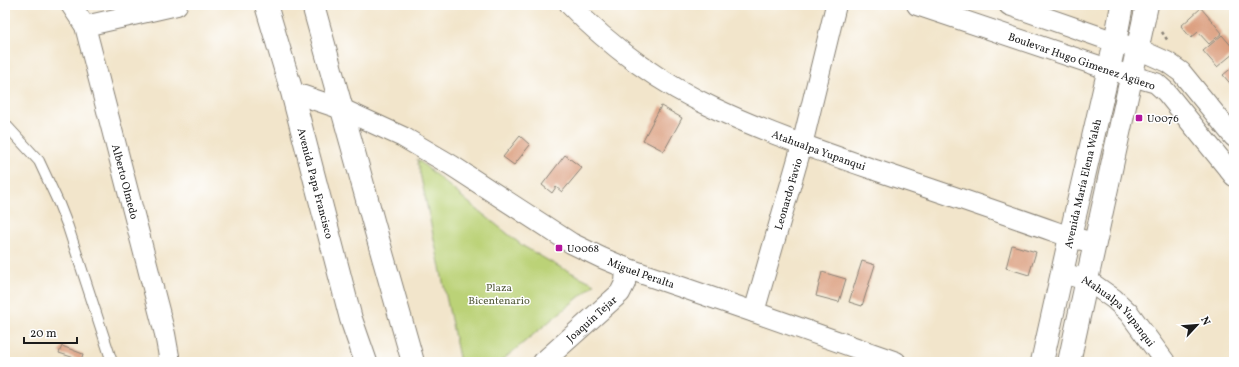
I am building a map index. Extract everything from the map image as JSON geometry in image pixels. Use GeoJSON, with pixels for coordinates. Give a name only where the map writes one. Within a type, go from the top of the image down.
{"type":"FeatureCollection","features":[{"type":"Feature","properties":{"kind":"street","name":"Alberto Olmedo"},"geometry":{"type":"LineString","coordinates":[[71,5],[85,26],[165,334],[170,362]]}},
{"type":"Feature","properties":{"kind":"street"},"geometry":{"type":"LineString","coordinates":[[85,26],[178,5]]}},
{"type":"Feature","properties":{"kind":"street","name":"Avenida Papa Francisco"},"geometry":{"type":"LineString","coordinates":[[266,5],[292,92],[351,319],[366,362]]}},
{"type":"Feature","properties":{"kind":"street"},"geometry":{"type":"LineString","coordinates":[[313,5],[381,250],[414,362]]}},
{"type":"Feature","properties":{"kind":"street","name":"Atahualpa Yupanqui"},"geometry":{"type":"LineString","coordinates":[[570,5],[609,41],[642,66],[676,88],[714,108],[802,145],[1070,238],[1095,243]]}},
{"type":"Feature","properties":{"kind":"street","name":"Leonardo Favio"},"geometry":{"type":"LineString","coordinates":[[754,312],[802,145],[836,5]]}},
{"type":"Feature","properties":{"kind":"street","name":"Boulevar Hugo Gimenez Agüero"},"geometry":{"type":"LineString","coordinates":[[917,5],[1156,84],[1166,92],[1234,176]]}},
{"type":"Feature","properties":{"kind":"street"},"geometry":{"type":"LineString","coordinates":[[1009,5],[1115,42],[1138,48],[1167,62],[1181,72],[1234,136]]}},
{"type":"Feature","properties":{"kind":"street","name":"Avenida María Elena Walsh"},"geometry":{"type":"LineString","coordinates":[[1042,362],[1115,42],[1122,5]]}},
{"type":"Feature","properties":{"kind":"street"},"geometry":{"type":"LineString","coordinates":[[1069,362],[1147,5]]}},
{"type":"Feature","properties":{"kind":"street","name":"Miguel Peralta"},"geometry":{"type":"LineString","coordinates":[[292,92],[342,109],[403,137],[452,165],[571,243],[626,268],[896,362]]}},
{"type":"Feature","properties":{"kind":"street","name":"Joaquín Tejar"},"geometry":{"type":"LineString","coordinates":[[543,362],[620,293],[625,283],[626,268]]}},
{"type":"Feature","properties":{"kind":"street","name":"Atahualpa Yupanqui"},"geometry":{"type":"LineString","coordinates":[[1062,273],[1087,280],[1114,299],[1129,313],[1166,362]]}},
{"type":"Feature","properties":{"kind":"lane"},"geometry":{"type":"LineString","coordinates":[[5,124],[38,161],[59,204],[68,227],[112,362]]}},
{"type":"Feature","properties":{"kind":"green space","name":"Plaza Bicentenario"},"geometry":{"type":"Polygon","coordinates":[[[417,159],[523,246],[556,265],[595,284],[500,362],[460,362],[417,159]]]}},
{"type":"Feature","properties":{"kind":"building"},"geometry":{"type":"Polygon","coordinates":[[[1201,8],[1222,33],[1209,44],[1198,32],[1191,38],[1181,26],[1201,8]]]}},
{"type":"Feature","properties":{"kind":"building"},"geometry":{"type":"Polygon","coordinates":[[[1222,35],[1234,49],[1234,53],[1217,67],[1203,51],[1222,35]]]}},
{"type":"Feature","properties":{"kind":"building"},"geometry":{"type":"Polygon","coordinates":[[[1234,66],[1234,88],[1223,75],[1234,66]]]}},
{"type":"Feature","properties":{"kind":"building"},"geometry":{"type":"Polygon","coordinates":[[[661,106],[682,118],[664,151],[643,140],[661,106]]]}},
{"type":"Feature","properties":{"kind":"building"},"geometry":{"type":"Polygon","coordinates":[[[520,136],[530,145],[514,165],[503,157],[520,136]]]}},
{"type":"Feature","properties":{"kind":"building"},"geometry":{"type":"Polygon","coordinates":[[[565,155],[582,168],[562,192],[556,187],[552,193],[542,185],[565,155]]]}},
{"type":"Feature","properties":{"kind":"building"},"geometry":{"type":"Polygon","coordinates":[[[1012,245],[1036,252],[1029,275],[1006,268],[1012,245]]]}},
{"type":"Feature","properties":{"kind":"building"},"geometry":{"type":"Polygon","coordinates":[[[862,261],[875,265],[862,306],[849,302],[862,261]]]}},
{"type":"Feature","properties":{"kind":"building"},"geometry":{"type":"Polygon","coordinates":[[[822,272],[846,279],[839,302],[816,296],[822,272]]]}},
{"type":"Feature","properties":{"kind":"building"},"geometry":{"type":"Polygon","coordinates":[[[62,346],[83,354],[81,360],[59,353],[62,346]]]}},
{"type":"Feature","properties":{"kind":"place","name":"U0076"},"geometry":{"type":"Point","coordinates":[1139,118]}},
{"type":"Feature","properties":{"kind":"place","name":"U0068"},"geometry":{"type":"Point","coordinates":[559,248]}}]}
